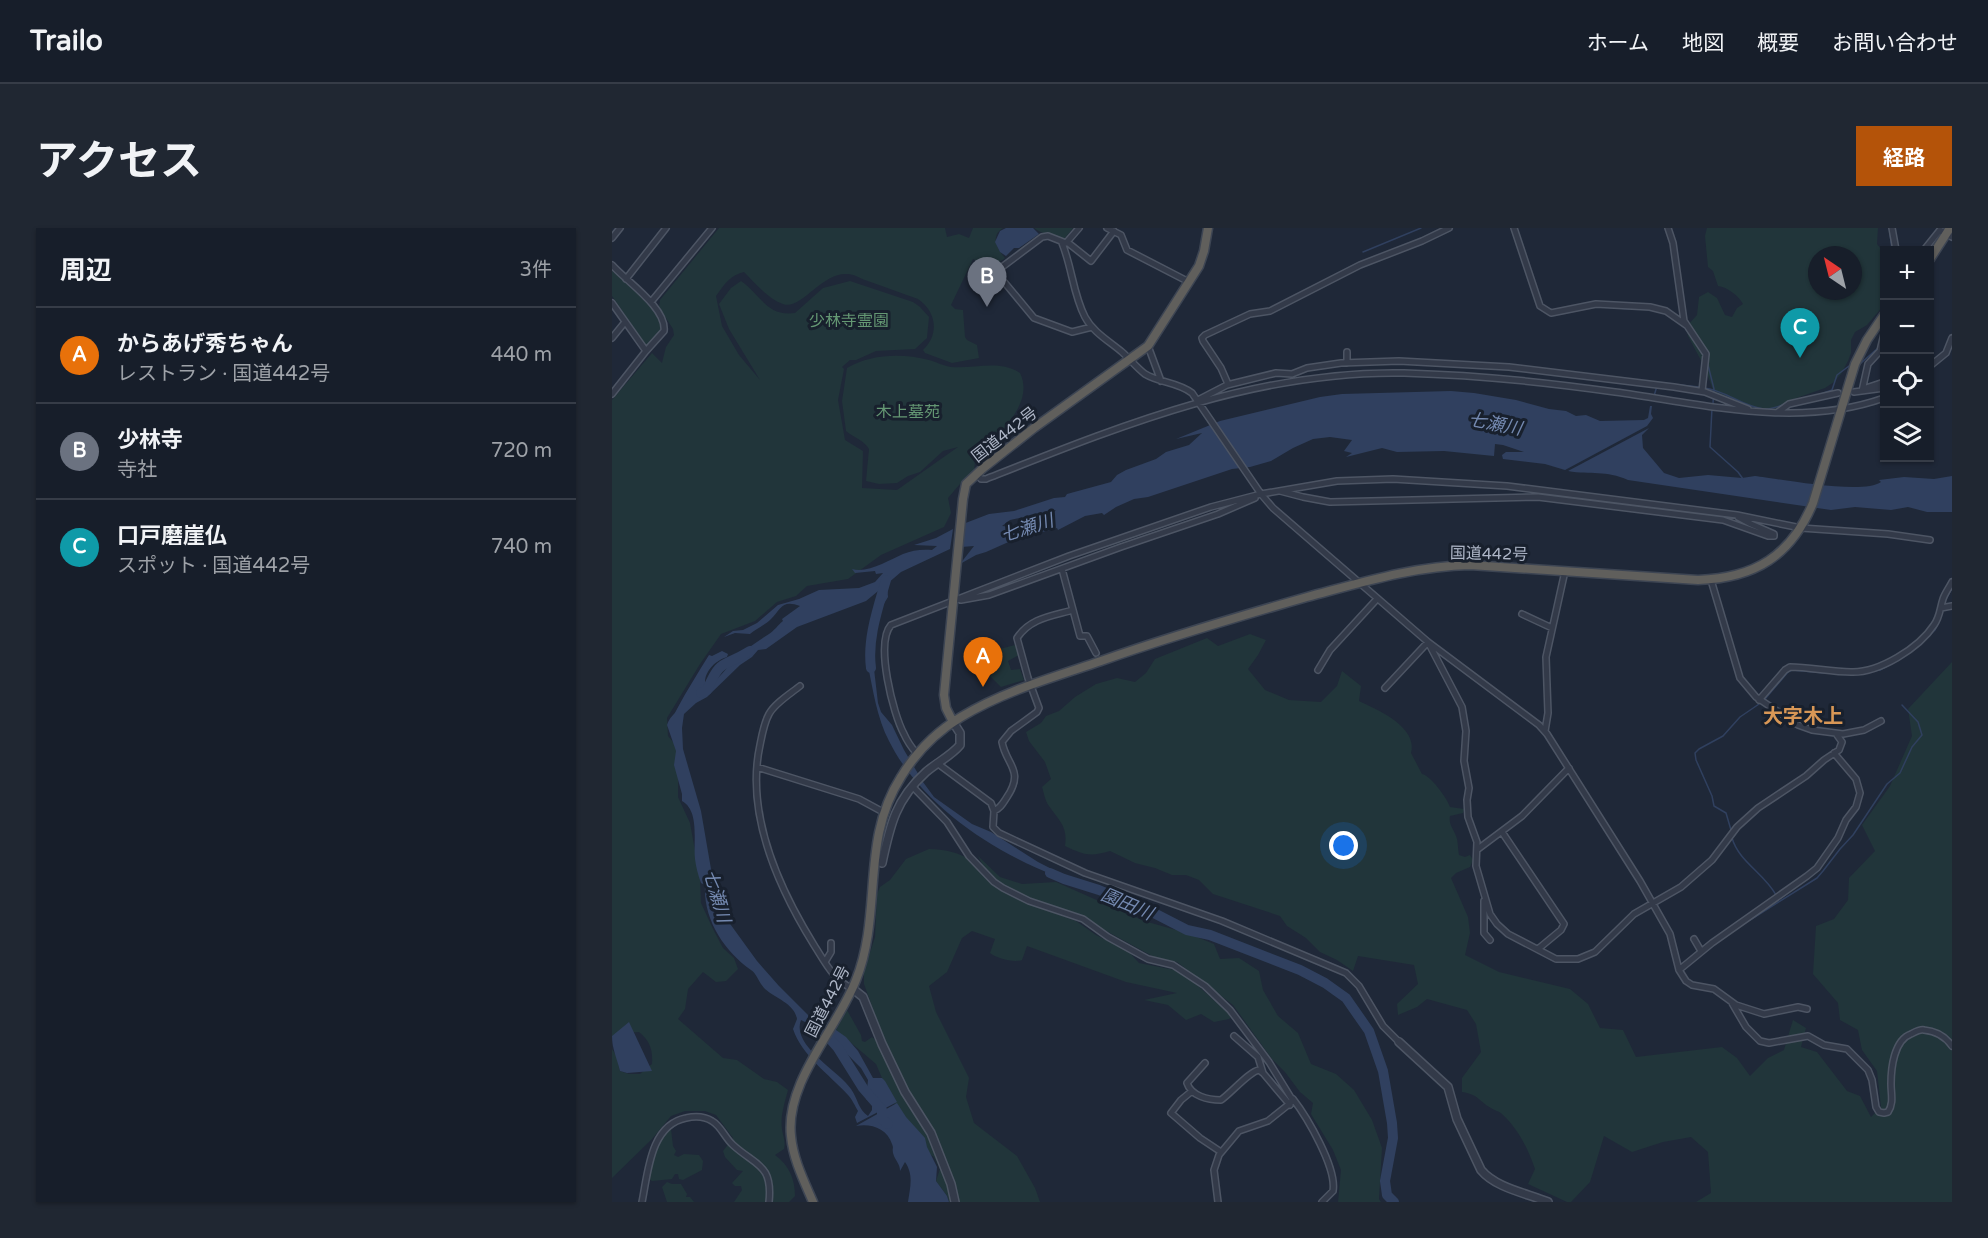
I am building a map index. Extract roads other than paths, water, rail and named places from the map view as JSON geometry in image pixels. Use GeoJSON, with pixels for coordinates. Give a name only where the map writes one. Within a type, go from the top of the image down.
{"type":"FeatureCollection","features":[{"type":"Feature","properties":{"kind":"highway","name":"国道442号"},"geometry":{"type":"LineString","coordinates":[[953,722],[944,699],[966,484],[1034,428],[1148,346],[1203,258],[1208,228]]}},
{"type":"Feature","properties":{"kind":"highway"},"geometry":{"type":"LineString","coordinates":[[1934,253],[1950,233]]}},
{"type":"Feature","properties":{"kind":"highway","name":"国道442号"},"geometry":{"type":"LineString","coordinates":[[813,1202],[793,1148],[790,1124],[795,1096],[803,1076],[853,989],[867,943],[874,851],[883,812],[904,772],[916,755],[932,739],[953,722],[981,706],[1030,686],[1202,627],[1400,573],[1455,566],[1500,566],[1679,580],[1711,580],[1758,568],[1785,548],[1806,520],[1857,358],[1880,320]]}},
{"type":"Feature","properties":{"kind":"street"},"geometry":{"type":"LineString","coordinates":[[612,238],[620,228]]}},
{"type":"Feature","properties":{"kind":"street"},"geometry":{"type":"LineString","coordinates":[[626,279],[666,228]]}},
{"type":"Feature","properties":{"kind":"street"},"geometry":{"type":"LineString","coordinates":[[651,302],[712,228]]}},
{"type":"Feature","properties":{"kind":"street"},"geometry":{"type":"LineString","coordinates":[[1065,243],[1079,228]]}},
{"type":"Feature","properties":{"kind":"street"},"geometry":{"type":"LineString","coordinates":[[1107,228],[1122,236],[1125,248],[1128,250],[1189,282]]}},
{"type":"Feature","properties":{"kind":"street"},"geometry":{"type":"LineString","coordinates":[[1228,384],[1221,368],[1203,341],[1202,338],[1205,335],[1250,314],[1273,310],[1360,266],[1449,228]]}},
{"type":"Feature","properties":{"kind":"street"},"geometry":{"type":"LineString","coordinates":[[1514,228],[1540,306],[1544,310],[1552,313],[1596,304],[1650,307],[1666,311],[1686,325],[1706,354],[1702,391]]}},
{"type":"Feature","properties":{"kind":"street"},"geometry":{"type":"LineString","coordinates":[[1668,228],[1673,243],[1686,325]]}},
{"type":"Feature","properties":{"kind":"street"},"geometry":{"type":"LineString","coordinates":[[1892,228],[1895,246]]}},
{"type":"Feature","properties":{"kind":"street"},"geometry":{"type":"LineString","coordinates":[[1927,246],[1940,230],[1950,233]]}},
{"type":"Feature","properties":{"kind":"street"},"geometry":{"type":"LineString","coordinates":[[1092,327],[1072,332],[1034,318],[1013,291],[992,272],[1044,236],[1065,243],[1091,261],[1114,231]]}},
{"type":"Feature","properties":{"kind":"street"},"geometry":{"type":"LineString","coordinates":[[1065,243],[1075,290],[1085,317],[1092,327],[1145,373],[1161,381],[1185,388],[1200,403],[1273,508],[1428,642],[1545,731],[1652,903],[1673,940],[1679,970],[1690,984],[1714,989],[1732,1002],[1767,1015],[1798,1007],[1807,1009]]}},
{"type":"Feature","properties":{"kind":"street"},"geometry":{"type":"LineString","coordinates":[[612,265],[646,295],[665,328],[612,394]]}},
{"type":"Feature","properties":{"kind":"street"},"geometry":{"type":"LineString","coordinates":[[612,303],[646,351]]}},
{"type":"Feature","properties":{"kind":"street"},"geometry":{"type":"LineString","coordinates":[[612,338],[625,322]]}},
{"type":"Feature","properties":{"kind":"street"},"geometry":{"type":"LineString","coordinates":[[1934,362],[1946,353],[1952,338]]}},
{"type":"Feature","properties":{"kind":"street"},"geometry":{"type":"LineString","coordinates":[[1148,346],[1161,381]]}},
{"type":"Feature","properties":{"kind":"street"},"geometry":{"type":"LineString","coordinates":[[1862,391],[1868,364],[1880,351]]}},
{"type":"Feature","properties":{"kind":"street"},"geometry":{"type":"LineString","coordinates":[[1347,352],[1347,363]]}},
{"type":"Feature","properties":{"kind":"street"},"geometry":{"type":"LineString","coordinates":[[1200,403],[1228,384],[1276,373],[1298,373],[1307,368],[1347,363],[1399,361],[1550,371],[1702,391],[1754,412]]}},
{"type":"Feature","properties":{"kind":"street"},"geometry":{"type":"LineString","coordinates":[[976,474],[981,479],[986,479],[1102,432],[1231,394],[1308,379],[1351,374],[1402,373],[1566,386],[1754,412],[1840,413],[1880,399]]}},
{"type":"Feature","properties":{"kind":"street"},"geometry":{"type":"LineString","coordinates":[[1862,391],[1880,383]]}},
{"type":"Feature","properties":{"kind":"street"},"geometry":{"type":"LineString","coordinates":[[1854,392],[1880,389]]}},
{"type":"Feature","properties":{"kind":"street"},"geometry":{"type":"LineString","coordinates":[[1778,412],[1789,404],[1838,393]]}},
{"type":"Feature","properties":{"kind":"street"},"geometry":{"type":"LineString","coordinates":[[916,755],[902,731],[884,655],[886,632],[896,621],[1174,519],[1259,491],[1354,480],[1457,482],[1549,490],[1737,515],[1801,528],[1888,534],[1930,540]]}},
{"type":"Feature","properties":{"kind":"street"},"geometry":{"type":"LineString","coordinates":[[1280,490],[1330,502],[1538,497],[1716,519],[1768,536],[1775,535],[1744,521],[1737,515]]}},
{"type":"Feature","properties":{"kind":"street"},"geometry":{"type":"LineString","coordinates":[[954,600],[989,595],[1218,514],[1246,503],[1259,491]]}},
{"type":"Feature","properties":{"kind":"street"},"geometry":{"type":"LineString","coordinates":[[1062,569],[1080,636],[1087,636],[1096,652]]}},
{"type":"Feature","properties":{"kind":"street"},"geometry":{"type":"LineString","coordinates":[[1545,731],[1548,713],[1546,665],[1565,571]]}},
{"type":"Feature","properties":{"kind":"street"},"geometry":{"type":"LineString","coordinates":[[1711,580],[1740,678],[1760,700],[1804,728],[1837,735],[1864,730],[1881,722]]}},
{"type":"Feature","properties":{"kind":"street"},"geometry":{"type":"LineString","coordinates":[[1760,700],[1790,667],[1854,672],[1878,667],[1892,660],[1921,640],[1933,627],[1952,582]]}},
{"type":"Feature","properties":{"kind":"street"},"geometry":{"type":"LineString","coordinates":[[1318,670],[1330,650],[1377,599]]}},
{"type":"Feature","properties":{"kind":"street"},"geometry":{"type":"LineString","coordinates":[[1941,608],[1951,608]]}},
{"type":"Feature","properties":{"kind":"street"},"geometry":{"type":"LineString","coordinates":[[994,811],[1000,807],[1015,782],[1002,742],[1011,731],[1038,710],[1017,638],[1026,627],[1037,620],[1073,610]]}},
{"type":"Feature","properties":{"kind":"street"},"geometry":{"type":"LineString","coordinates":[[1522,614],[1552,628]]}},
{"type":"Feature","properties":{"kind":"street"},"geometry":{"type":"LineString","coordinates":[[1428,642],[1462,707],[1466,731],[1464,758],[1469,787],[1468,817],[1478,849],[1475,859],[1476,866],[1490,914],[1498,926],[1508,933],[1559,959],[1586,957],[1603,945],[1634,914],[1681,887],[1715,858],[1739,825],[1758,808],[1806,776],[1842,746],[1841,738],[1837,735]]}},
{"type":"Feature","properties":{"kind":"street"},"geometry":{"type":"LineString","coordinates":[[1384,688],[1428,642]]}},
{"type":"Feature","properties":{"kind":"street"},"geometry":{"type":"LineString","coordinates":[[800,687],[770,713],[762,734],[757,767],[759,810],[776,870],[792,907],[825,962],[838,980],[863,997],[905,1092],[931,1133],[956,1202]]}},
{"type":"Feature","properties":{"kind":"street"},"geometry":{"type":"LineString","coordinates":[[882,863],[894,814],[912,786],[961,743],[960,733],[953,722]]}},
{"type":"Feature","properties":{"kind":"street"},"geometry":{"type":"LineString","coordinates":[[1679,970],[1701,951],[1808,876],[1820,864],[1854,809],[1860,793],[1858,782],[1834,753]]}},
{"type":"Feature","properties":{"kind":"street"},"geometry":{"type":"LineString","coordinates":[[937,763],[988,800],[994,811],[993,827],[996,832],[1057,862],[1222,921],[1346,973],[1359,986],[1383,1026],[1448,1087],[1457,1119],[1486,1176],[1495,1183],[1545,1202]]}},
{"type":"Feature","properties":{"kind":"street"},"geometry":{"type":"LineString","coordinates":[[757,767],[859,799],[883,812]]}},
{"type":"Feature","properties":{"kind":"street"},"geometry":{"type":"LineString","coordinates":[[1478,849],[1522,816],[1569,768]]}},
{"type":"Feature","properties":{"kind":"street"},"geometry":{"type":"LineString","coordinates":[[912,786],[947,822],[969,856],[1003,888],[1029,901],[1083,920],[1148,959],[1173,964],[1205,986],[1230,1010],[1308,1119],[1333,1176],[1333,1191],[1322,1202]]}},
{"type":"Feature","properties":{"kind":"street"},"geometry":{"type":"LineString","coordinates":[[1502,832],[1564,924],[1561,930],[1538,949]]}},
{"type":"Feature","properties":{"kind":"street"},"geometry":{"type":"LineString","coordinates":[[1484,894],[1484,929],[1490,940]]}},
{"type":"Feature","properties":{"kind":"street"},"geometry":{"type":"LineString","coordinates":[[1694,939],[1701,951]]}},
{"type":"Feature","properties":{"kind":"street"},"geometry":{"type":"LineString","coordinates":[[825,962],[831,952],[831,943]]}},
{"type":"Feature","properties":{"kind":"street"},"geometry":{"type":"LineString","coordinates":[[1732,1002],[1746,1027],[1761,1041],[1768,1043],[1805,1036],[1824,1045],[1847,1049],[1868,1070],[1879,1112],[1884,1113],[1891,1108],[1892,1077],[1896,1054],[1907,1035],[1922,1029],[1940,1034],[1952,1046]]}},
{"type":"Feature","properties":{"kind":"street"},"geometry":{"type":"LineString","coordinates":[[1234,1036],[1258,1057],[1263,1072],[1290,1105]]}},
{"type":"Feature","properties":{"kind":"street"},"geometry":{"type":"LineString","coordinates":[[1205,1063],[1188,1081],[1188,1087],[1201,1096],[1221,1100],[1253,1071],[1263,1072]]}},
{"type":"Feature","properties":{"kind":"street"},"geometry":{"type":"LineString","coordinates":[[1192,1091],[1171,1113],[1200,1138],[1221,1152]]}},
{"type":"Feature","properties":{"kind":"street"},"geometry":{"type":"LineString","coordinates":[[1218,1202],[1214,1170],[1221,1152],[1239,1131],[1268,1121],[1290,1105],[1292,1098]]}},
{"type":"Feature","properties":{"kind":"street"},"geometry":{"type":"LineString","coordinates":[[642,1202],[653,1154],[662,1134],[675,1121],[694,1116],[713,1122],[731,1143],[760,1166],[770,1183],[770,1202]]}},
{"type":"Feature","properties":{"kind":"water"},"geometry":{"type":"Polygon","coordinates":[[[1006,228],[1033,228],[1039,234],[1019,248],[1014,248],[1006,256],[1000,252],[995,242],[1000,231],[1006,228]]]}},
{"type":"Feature","properties":{"kind":"water"},"geometry":{"type":"Polygon","coordinates":[[[1451,391],[1474,393],[1566,411],[1576,416],[1586,415],[1600,421],[1644,420],[1648,418],[1650,406],[1652,406],[1653,418],[1647,426],[1565,470],[1545,464],[1503,459],[1502,455],[1506,452],[1524,452],[1495,444],[1494,456],[1444,451],[1397,452],[1382,448],[1346,457],[1352,453],[1344,451],[1352,440],[1330,437],[1313,439],[1271,461],[1232,469],[1148,497],[1134,499],[1104,515],[1102,513],[1085,516],[1058,530],[1057,528],[1013,540],[960,564],[974,546],[961,547],[963,524],[989,514],[1014,511],[1111,482],[1126,470],[1156,459],[1166,452],[1189,445],[1202,433],[1176,439],[1220,421],[1320,397],[1342,394],[1451,391]],[[1056,510],[1010,520],[1002,526],[1016,527],[1031,524],[1051,515],[1056,510]]]}},
{"type":"Feature","properties":{"kind":"water"},"geometry":{"type":"Polygon","coordinates":[[[1649,428],[1642,435],[1643,448],[1664,473],[1679,478],[1708,475],[1742,478],[1755,476],[1821,485],[1857,487],[1871,486],[1881,482],[1879,480],[1904,477],[1934,479],[1952,476],[1952,512],[1927,512],[1908,507],[1891,510],[1855,507],[1831,510],[1628,480],[1605,474],[1568,471],[1649,428]]]}},
{"type":"Feature","properties":{"kind":"water"},"geometry":{"type":"Polygon","coordinates":[[[953,529],[950,549],[901,572],[887,584],[888,597],[879,612],[874,630],[874,669],[881,712],[892,725],[904,750],[934,797],[972,824],[991,832],[1038,862],[1079,883],[1099,890],[1038,869],[978,836],[926,793],[905,768],[881,723],[868,666],[868,656],[873,649],[871,623],[884,596],[883,587],[866,601],[797,627],[766,649],[758,650],[707,697],[684,714],[682,728],[683,749],[701,811],[711,869],[728,921],[757,961],[810,1017],[846,1037],[858,1051],[873,1078],[882,1078],[885,1081],[897,1102],[857,1123],[855,1117],[858,1111],[851,1098],[809,1056],[797,1039],[793,1029],[797,1019],[793,1009],[765,989],[753,972],[732,953],[717,933],[705,898],[705,885],[701,883],[696,865],[695,827],[688,806],[682,801],[674,765],[676,751],[667,725],[709,655],[712,656],[722,651],[728,654],[709,670],[705,682],[711,684],[738,656],[771,633],[783,621],[782,619],[800,606],[786,604],[769,621],[750,634],[735,633],[724,637],[733,631],[743,630],[757,623],[778,605],[819,590],[859,588],[875,582],[883,573],[876,574],[875,571],[855,573],[852,569],[864,570],[903,554],[932,550],[937,546],[914,545],[936,538],[953,529]],[[801,1020],[800,1030],[809,1048],[845,1082],[868,1116],[872,1110],[872,1104],[866,1099],[868,1080],[861,1068],[843,1050],[827,1041],[817,1028],[801,1020]]]}},
{"type":"Feature","properties":{"kind":"water"},"geometry":{"type":"Polygon","coordinates":[[[629,1022],[652,1071],[627,1073],[620,1071],[612,1036],[629,1022]]]}},
{"type":"Feature","properties":{"kind":"water"},"geometry":{"type":"Polygon","coordinates":[[[897,1103],[925,1138],[937,1167],[936,1181],[949,1202],[908,1202],[910,1172],[905,1162],[900,1171],[890,1139],[877,1128],[867,1125],[856,1126],[897,1103]]]}},
{"type":"Feature","properties":{"kind":"waterway"},"geometry":{"type":"LineString","coordinates":[[1363,252],[1421,228]]}},
{"type":"Feature","properties":{"kind":"waterway"},"geometry":{"type":"LineString","coordinates":[[1890,234],[1892,246]]}},
{"type":"Feature","properties":{"kind":"waterway"},"geometry":{"type":"LineString","coordinates":[[1539,308],[1548,314]]}},
{"type":"Feature","properties":{"kind":"waterway"},"geometry":{"type":"LineString","coordinates":[[1615,308],[1634,309]]}},
{"type":"Feature","properties":{"kind":"waterway"},"geometry":{"type":"LineString","coordinates":[[1861,363],[1878,348]]}},
{"type":"Feature","properties":{"kind":"waterway"},"geometry":{"type":"LineString","coordinates":[[1707,361],[1714,389],[1713,403]]}},
{"type":"Feature","properties":{"kind":"waterway"},"geometry":{"type":"LineString","coordinates":[[1815,396],[1832,390],[1837,375],[1849,366]]}},
{"type":"Feature","properties":{"kind":"waterway"},"geometry":{"type":"LineString","coordinates":[[1680,385],[1699,387]]}},
{"type":"Feature","properties":{"kind":"waterway"},"geometry":{"type":"LineString","coordinates":[[1654,396],[1657,386]]}},
{"type":"Feature","properties":{"kind":"waterway"},"geometry":{"type":"LineString","coordinates":[[1704,388],[1764,409],[1801,399]]}},
{"type":"Feature","properties":{"kind":"waterway"},"geometry":{"type":"LineString","coordinates":[[1712,408],[1710,447],[1743,479]]}},
{"type":"Feature","properties":{"kind":"waterway","name":"園田川"},"geometry":{"type":"LineString","coordinates":[[871,668],[872,635],[886,580]]}},
{"type":"Feature","properties":{"kind":"waterway"},"geometry":{"type":"LineString","coordinates":[[1945,601],[1952,588]]}},
{"type":"Feature","properties":{"kind":"waterway"},"geometry":{"type":"LineString","coordinates":[[1916,648],[1935,630],[1942,614]]}},
{"type":"Feature","properties":{"kind":"waterway","name":"七瀬川"},"geometry":{"type":"LineString","coordinates":[[701,693],[707,690],[716,672],[724,664],[750,651]]}},
{"type":"Feature","properties":{"kind":"waterway"},"geometry":{"type":"LineString","coordinates":[[1872,671],[1880,670],[1900,659]]}},
{"type":"Feature","properties":{"kind":"waterway"},"geometry":{"type":"LineString","coordinates":[[1765,699],[1792,670],[1825,673]]}},
{"type":"Feature","properties":{"kind":"waterway"},"geometry":{"type":"LineString","coordinates":[[1845,674],[1861,674]]}},
{"type":"Feature","properties":{"kind":"waterway"},"geometry":{"type":"LineString","coordinates":[[1731,830],[1726,813],[1714,806],[1695,753],[1723,736],[1740,717],[1762,702]]}},
{"type":"Feature","properties":{"kind":"waterway"},"geometry":{"type":"LineString","coordinates":[[1750,920],[1817,878],[1853,835],[1887,784],[1900,773],[1912,747],[1922,735],[1918,722],[1902,705]]}},
{"type":"Feature","properties":{"kind":"waterway"},"geometry":{"type":"LineString","coordinates":[[1732,838],[1740,854],[1776,895]]}},
{"type":"Feature","properties":{"kind":"waterway","name":"園田川"},"geometry":{"type":"LineString","coordinates":[[1050,873],[1150,911],[1187,930],[1210,935],[1300,970],[1325,983],[1346,998],[1369,1031],[1383,1071],[1393,1138],[1385,1181],[1387,1195],[1394,1202]]}},
{"type":"Feature","properties":{"kind":"waterway","name":"七瀬川"},"geometry":{"type":"LineString","coordinates":[[830,1039],[863,1088],[882,1110],[882,1119],[888,1124]]}},
{"type":"Feature","properties":{"kind":"place","name":"少林寺"},"geometry":{"type":"Point","coordinates":[987,307]}},
{"type":"Feature","properties":{"kind":"place","name":"口戸磨崖仏"},"geometry":{"type":"Point","coordinates":[1800,358]}},
{"type":"Feature","properties":{"kind":"place","name":"からあげ秀ちゃん"},"geometry":{"type":"Point","coordinates":[983,687]}},
{"type":"Feature","properties":{"kind":"district","name":"大字木上"},"geometry":{"type":"Point","coordinates":[1803,716]}},
{"type":"Feature","properties":{"kind":"park label","name":"少林寺霊園"},"geometry":{"type":"Point","coordinates":[849,320]}},
{"type":"Feature","properties":{"kind":"park label","name":"木上墓苑"},"geometry":{"type":"Point","coordinates":[908,411]}}]}
